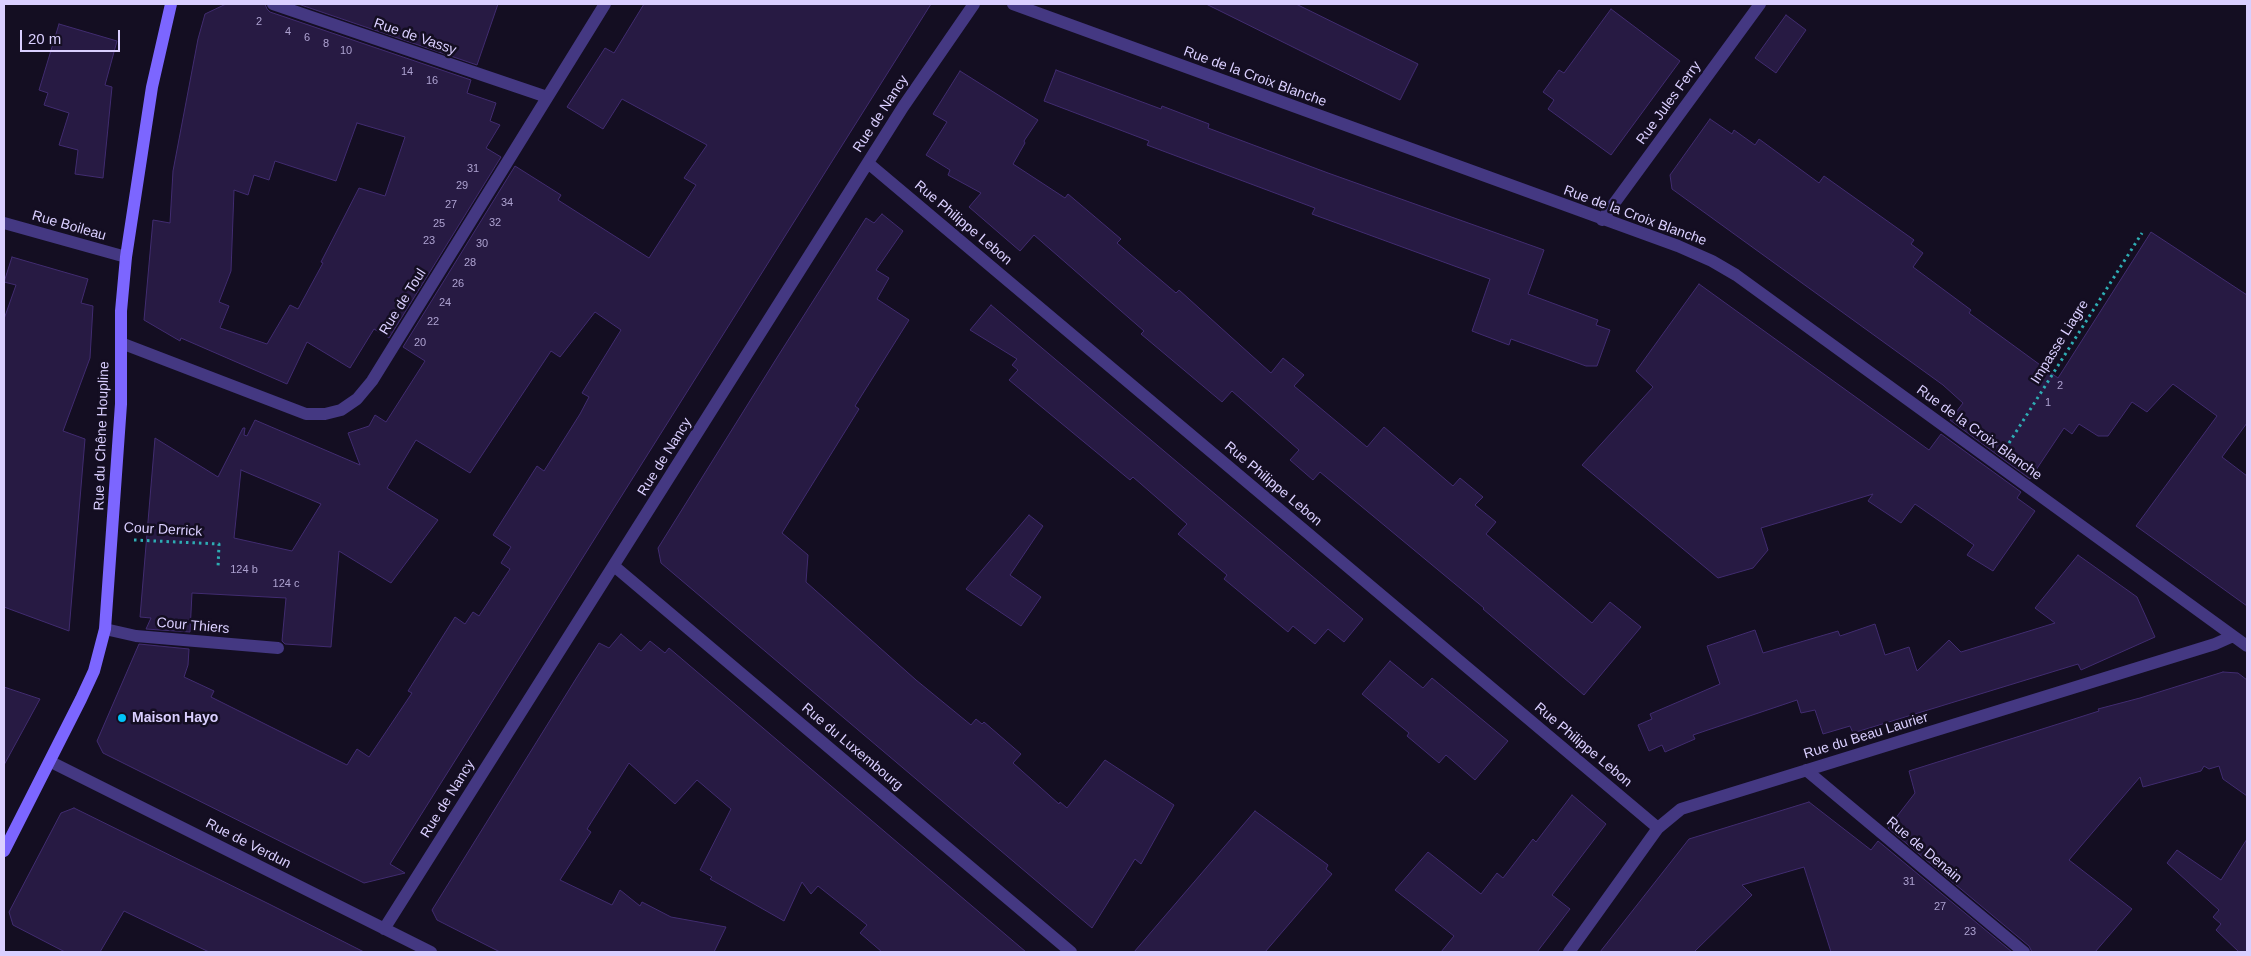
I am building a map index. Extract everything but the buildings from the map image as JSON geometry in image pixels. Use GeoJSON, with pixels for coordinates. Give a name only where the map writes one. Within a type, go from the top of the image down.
{"type":"FeatureCollection","features":[{"type":"Feature","properties":{"kind":"street","name":"Rue du Chêne Houpline"},"geometry":{"type":"LineString","coordinates":[[4,851],[51,762],[94,671],[105,630],[121,404],[120,343],[126,257],[152,87],[171,4]]}},
{"type":"Feature","properties":{"kind":"street","name":"Rue de Vassy"},"geometry":{"type":"LineString","coordinates":[[273,4],[547,97]]}},
{"type":"Feature","properties":{"kind":"street","name":"Rue de Toul"},"geometry":{"type":"LineString","coordinates":[[120,343],[306,414],[325,414],[341,410],[357,398],[372,381],[605,4]]}},
{"type":"Feature","properties":{"kind":"street","name":"Rue de Nancy"},"geometry":{"type":"LineString","coordinates":[[384,929],[902,107],[974,4]]}},
{"type":"Feature","properties":{"kind":"street","name":"Rue de la Croix Blanche"},"geometry":{"type":"LineString","coordinates":[[1013,4],[1694,252],[1736,275],[2247,646]]}},
{"type":"Feature","properties":{"kind":"street","name":"Rue Jules Ferry"},"geometry":{"type":"LineString","coordinates":[[1602,220],[1760,4]]}},
{"type":"Feature","properties":{"kind":"street","name":"Rue Philippe Lebon"},"geometry":{"type":"LineString","coordinates":[[868,162],[1658,828]]}},
{"type":"Feature","properties":{"kind":"street","name":"Rue Boileau"},"geometry":{"type":"LineString","coordinates":[[4,223],[126,257]]}},
{"type":"Feature","properties":{"kind":"street","name":"Rue du Luxembourg"},"geometry":{"type":"LineString","coordinates":[[614,566],[1071,952]]}},
{"type":"Feature","properties":{"kind":"street","name":"Cour Thiers"},"geometry":{"type":"LineString","coordinates":[[105,630],[136,636],[278,648]]}},
{"type":"Feature","properties":{"kind":"street","name":"Rue du Beau Laurier"},"geometry":{"type":"LineString","coordinates":[[1569,952],[1658,828],[1681,809],[2206,647],[2234,636]]}},
{"type":"Feature","properties":{"kind":"street","name":"Rue de Verdun"},"geometry":{"type":"LineString","coordinates":[[51,762],[432,952]]}},
{"type":"Feature","properties":{"kind":"street","name":"Rue de Denain"},"geometry":{"type":"LineString","coordinates":[[1806,770],[2024,952]]}},
{"type":"Feature","properties":{"kind":"path","name":"Impasse Liagre"},"geometry":{"type":"LineString","coordinates":[[1996,464],[2142,232]]}},
{"type":"Feature","properties":{"kind":"path","name":"Cour Derrick"},"geometry":{"type":"LineString","coordinates":[[112,538],[219,544],[218,568]]}},
{"type":"Feature","properties":{"kind":"place","name":"Maison Hayo"},"geometry":{"type":"Point","coordinates":[122,718]}}]}
